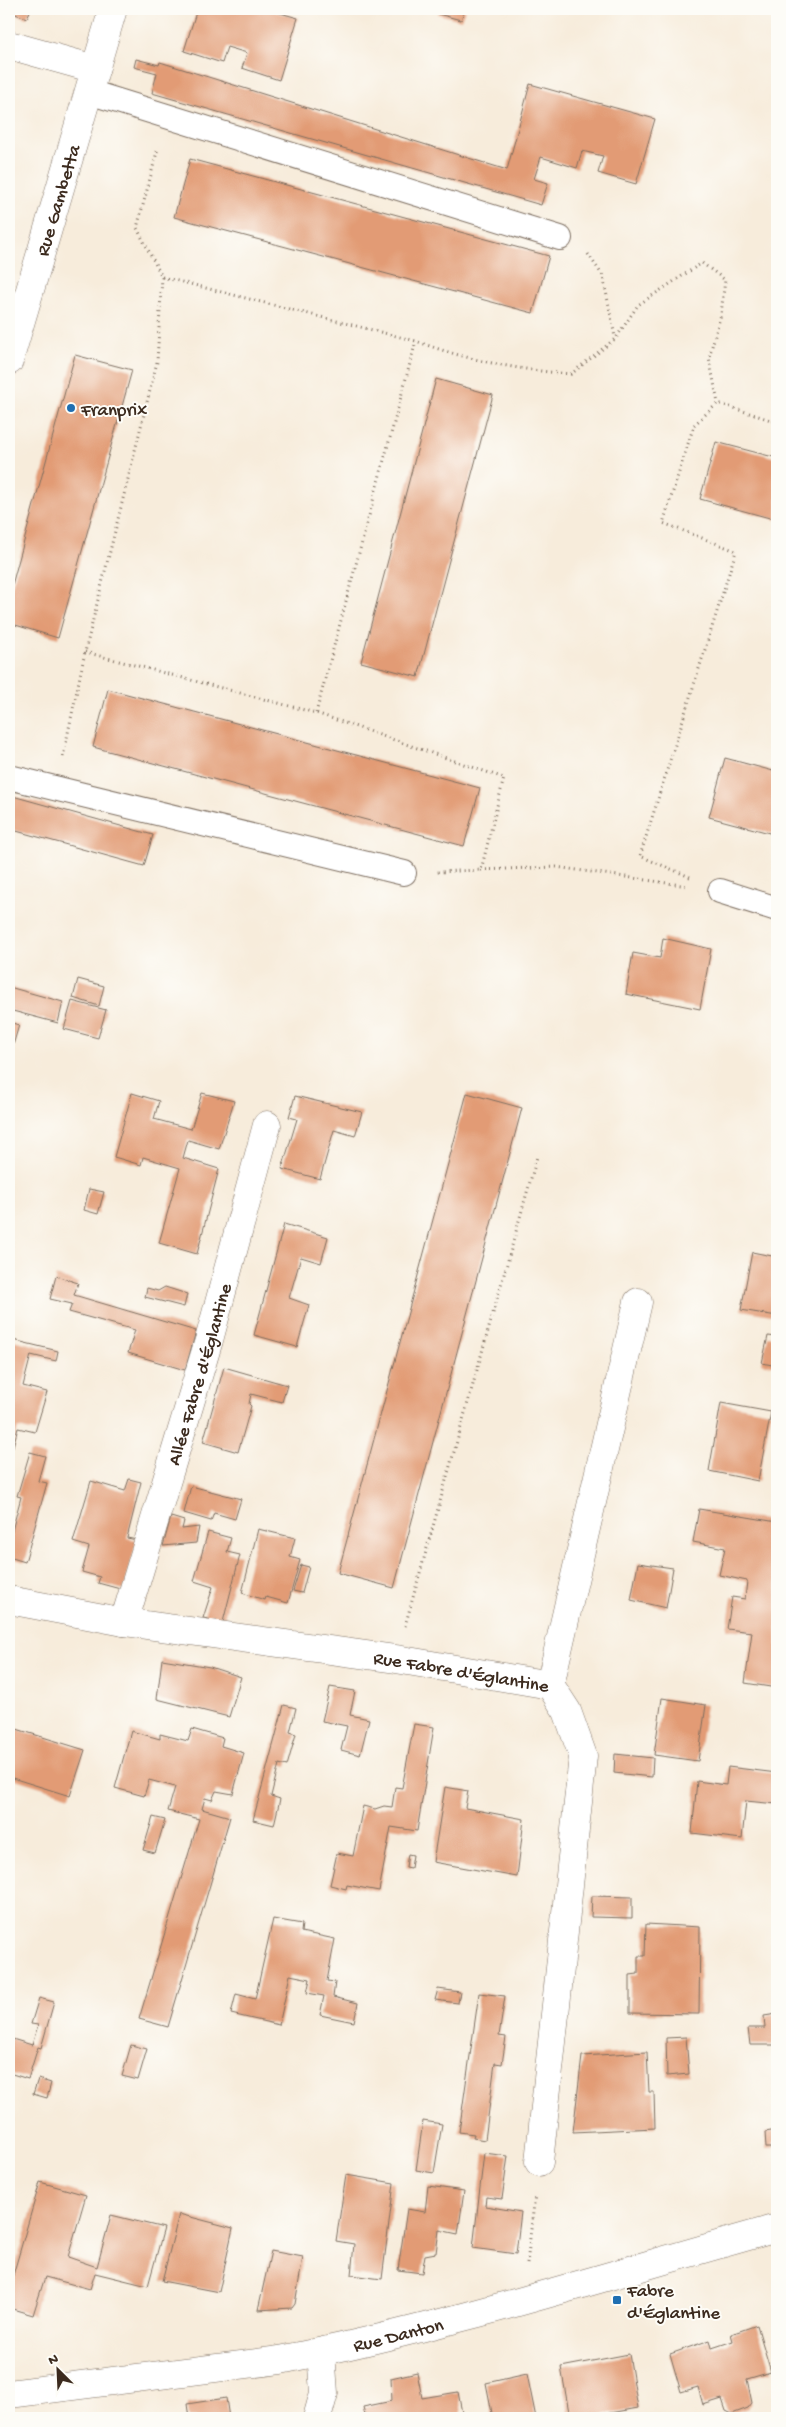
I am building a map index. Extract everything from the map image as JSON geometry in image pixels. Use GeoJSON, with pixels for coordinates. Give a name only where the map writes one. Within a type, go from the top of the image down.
{"type":"FeatureCollection","features":[{"type":"Feature","properties":{"kind":"street","name":"Rue Gambetta"},"geometry":{"type":"LineString","coordinates":[[9,360],[113,9]]}},
{"type":"Feature","properties":{"kind":"street"},"geometry":{"type":"LineString","coordinates":[[9,45],[92,81]]}},
{"type":"Feature","properties":{"kind":"street","name":"Allée Fabre d'Églantine"},"geometry":{"type":"LineString","coordinates":[[124,1622],[209,1340],[267,1125]]}},
{"type":"Feature","properties":{"kind":"street"},"geometry":{"type":"LineString","coordinates":[[550,1685],[638,1302]]}},
{"type":"Feature","properties":{"kind":"street","name":"Rue Fabre d'Églantine"},"geometry":{"type":"LineString","coordinates":[[9,1600],[124,1622],[396,1659],[550,1685],[567,1711],[583,1756],[539,2162]]}},
{"type":"Feature","properties":{"kind":"street","name":"Rue Danton"},"geometry":{"type":"LineString","coordinates":[[9,2394],[280,2360],[321,2352],[523,2301],[777,2228]]}},
{"type":"Feature","properties":{"kind":"street"},"geometry":{"type":"LineString","coordinates":[[317,2418],[324,2393],[321,2352]]}},
{"type":"Feature","properties":{"kind":"lane"},"geometry":{"type":"LineString","coordinates":[[92,81],[166,116],[560,238]]}},
{"type":"Feature","properties":{"kind":"lane"},"geometry":{"type":"LineString","coordinates":[[9,778],[404,874]]}},
{"type":"Feature","properties":{"kind":"lane"},"geometry":{"type":"LineString","coordinates":[[720,891],[777,909]]}},
{"type":"Feature","properties":{"kind":"path"},"geometry":{"type":"LineString","coordinates":[[56,790],[85,652],[157,362],[162,277],[137,228],[166,116]]}},
{"type":"Feature","properties":{"kind":"path"},"geometry":{"type":"LineString","coordinates":[[560,238],[586,251],[603,276],[616,338]]}},
{"type":"Feature","properties":{"kind":"path"},"geometry":{"type":"LineString","coordinates":[[162,277],[416,341],[447,352],[528,371],[571,374],[616,338],[638,305],[702,263],[725,280],[721,314],[709,357],[718,403]]}},
{"type":"Feature","properties":{"kind":"path"},"geometry":{"type":"LineString","coordinates":[[316,713],[416,341]]}},
{"type":"Feature","properties":{"kind":"path"},"geometry":{"type":"LineString","coordinates":[[718,403],[777,422]]}},
{"type":"Feature","properties":{"kind":"path"},"geometry":{"type":"LineString","coordinates":[[718,403],[694,425],[663,523],[736,551],[640,856],[720,891]]}},
{"type":"Feature","properties":{"kind":"path"},"geometry":{"type":"LineString","coordinates":[[85,652],[316,713],[504,778],[481,870]]}},
{"type":"Feature","properties":{"kind":"path"},"geometry":{"type":"LineString","coordinates":[[404,874],[556,867],[720,891]]}},
{"type":"Feature","properties":{"kind":"path"},"geometry":{"type":"LineString","coordinates":[[396,1659],[537,1157]]}},
{"type":"Feature","properties":{"kind":"path"},"geometry":{"type":"LineString","coordinates":[[529,2246],[539,2162]]}},
{"type":"Feature","properties":{"kind":"building"},"geometry":{"type":"Polygon","coordinates":[[[9,9],[31,9],[27,18],[9,12],[9,9]]]}},
{"type":"Feature","properties":{"kind":"building"},"geometry":{"type":"Polygon","coordinates":[[[197,9],[266,9],[298,18],[279,80],[242,68],[247,53],[227,47],[222,63],[184,51],[197,9]]]}},
{"type":"Feature","properties":{"kind":"building"},"geometry":{"type":"Polygon","coordinates":[[[440,9],[465,9],[461,20],[438,14],[440,9]]]}},
{"type":"Feature","properties":{"kind":"building"},"geometry":{"type":"Polygon","coordinates":[[[136,59],[159,65],[160,62],[507,170],[530,84],[655,119],[636,184],[598,173],[603,156],[582,151],[577,168],[541,157],[534,179],[548,183],[541,205],[152,93],[157,73],[134,67],[136,59]]]}},
{"type":"Feature","properties":{"kind":"building"},"geometry":{"type":"Polygon","coordinates":[[[190,159],[549,256],[533,313],[174,217],[190,159]]]}},
{"type":"Feature","properties":{"kind":"building"},"geometry":{"type":"Polygon","coordinates":[[[75,355],[132,370],[58,638],[9,623],[9,596],[75,355]]]}},
{"type":"Feature","properties":{"kind":"building"},"geometry":{"type":"Polygon","coordinates":[[[436,379],[493,395],[418,677],[361,662],[436,379]]]}},
{"type":"Feature","properties":{"kind":"building"},"geometry":{"type":"Polygon","coordinates":[[[716,442],[777,458],[777,520],[700,499],[716,442]]]}},
{"type":"Feature","properties":{"kind":"building"},"geometry":{"type":"Polygon","coordinates":[[[108,689],[480,788],[464,846],[93,747],[108,689]]]}},
{"type":"Feature","properties":{"kind":"building"},"geometry":{"type":"Polygon","coordinates":[[[725,758],[777,772],[777,835],[709,817],[725,758]]]}},
{"type":"Feature","properties":{"kind":"building"},"geometry":{"type":"Polygon","coordinates":[[[9,795],[153,835],[144,866],[9,829],[9,795]]]}},
{"type":"Feature","properties":{"kind":"building"},"geometry":{"type":"Polygon","coordinates":[[[663,938],[711,949],[700,1009],[626,994],[633,953],[660,958],[663,938]]]}},
{"type":"Feature","properties":{"kind":"building"},"geometry":{"type":"Polygon","coordinates":[[[78,979],[104,986],[99,1006],[73,998],[78,979]]]}},
{"type":"Feature","properties":{"kind":"building"},"geometry":{"type":"Polygon","coordinates":[[[9,987],[63,1002],[58,1023],[9,1010],[9,987]]]}},
{"type":"Feature","properties":{"kind":"building"},"geometry":{"type":"Polygon","coordinates":[[[72,1001],[106,1010],[98,1038],[64,1029],[72,1001]]]}},
{"type":"Feature","properties":{"kind":"building"},"geometry":{"type":"Polygon","coordinates":[[[9,1022],[19,1025],[9,1059],[9,1022]]]}},
{"type":"Feature","properties":{"kind":"building"},"geometry":{"type":"Polygon","coordinates":[[[132,1093],[159,1101],[154,1119],[191,1129],[202,1093],[234,1101],[219,1149],[188,1140],[183,1158],[219,1169],[197,1254],[159,1243],[180,1168],[143,1157],[141,1165],[114,1157],[132,1093]]]}},
{"type":"Feature","properties":{"kind":"building"},"geometry":{"type":"Polygon","coordinates":[[[467,1093],[522,1108],[394,1588],[338,1573],[467,1093]]]}},
{"type":"Feature","properties":{"kind":"building"},"geometry":{"type":"Polygon","coordinates":[[[295,1096],[362,1112],[355,1136],[334,1130],[320,1179],[282,1169],[297,1119],[289,1117],[295,1096]]]}},
{"type":"Feature","properties":{"kind":"building"},"geometry":{"type":"Polygon","coordinates":[[[89,1189],[104,1192],[98,1214],[84,1210],[89,1189]]]}},
{"type":"Feature","properties":{"kind":"building"},"geometry":{"type":"Polygon","coordinates":[[[284,1224],[328,1237],[321,1263],[301,1257],[289,1298],[309,1305],[297,1347],[254,1335],[284,1224]]]}},
{"type":"Feature","properties":{"kind":"building"},"geometry":{"type":"Polygon","coordinates":[[[752,1252],[777,1257],[777,1316],[741,1310],[752,1252]]]}},
{"type":"Feature","properties":{"kind":"building"},"geometry":{"type":"Polygon","coordinates":[[[56,1276],[78,1283],[74,1295],[196,1331],[185,1370],[128,1353],[135,1330],[69,1312],[72,1304],[50,1299],[56,1276]]]}},
{"type":"Feature","properties":{"kind":"building"},"geometry":{"type":"Polygon","coordinates":[[[165,1287],[187,1294],[184,1307],[145,1297],[147,1288],[158,1291],[165,1287]]]}},
{"type":"Feature","properties":{"kind":"building"},"geometry":{"type":"Polygon","coordinates":[[[768,1336],[777,1337],[777,1366],[762,1363],[768,1336]]]}},
{"type":"Feature","properties":{"kind":"building"},"geometry":{"type":"Polygon","coordinates":[[[9,1339],[58,1351],[56,1361],[31,1355],[23,1386],[47,1392],[35,1432],[18,1428],[9,1461],[9,1339]]]}},
{"type":"Feature","properties":{"kind":"building"},"geometry":{"type":"Polygon","coordinates":[[[224,1367],[287,1385],[282,1402],[251,1394],[249,1404],[251,1406],[238,1452],[203,1442],[224,1367]]]}},
{"type":"Feature","properties":{"kind":"building"},"geometry":{"type":"Polygon","coordinates":[[[721,1403],[771,1412],[758,1481],[709,1471],[721,1403]]]}},
{"type":"Feature","properties":{"kind":"building"},"geometry":{"type":"Polygon","coordinates":[[[30,1452],[45,1456],[38,1481],[47,1483],[25,1562],[9,1557],[9,1542],[21,1497],[17,1496],[30,1452]]]}},
{"type":"Feature","properties":{"kind":"building"},"geometry":{"type":"Polygon","coordinates":[[[129,1479],[141,1482],[127,1538],[137,1540],[124,1590],[98,1583],[100,1577],[82,1572],[89,1547],[73,1542],[91,1481],[125,1491],[129,1479]]]}},
{"type":"Feature","properties":{"kind":"building"},"geometry":{"type":"Polygon","coordinates":[[[191,1486],[241,1499],[235,1519],[214,1513],[211,1521],[184,1513],[191,1486]]]}},
{"type":"Feature","properties":{"kind":"building"},"geometry":{"type":"Polygon","coordinates":[[[699,1509],[777,1522],[777,1688],[745,1683],[752,1632],[727,1629],[732,1597],[745,1599],[747,1581],[719,1575],[725,1548],[693,1542],[699,1509]]]}},
{"type":"Feature","properties":{"kind":"building"},"geometry":{"type":"Polygon","coordinates":[[[171,1517],[184,1521],[182,1529],[199,1527],[196,1543],[163,1546],[171,1517]]]}},
{"type":"Feature","properties":{"kind":"building"},"geometry":{"type":"Polygon","coordinates":[[[258,1529],[295,1538],[290,1557],[300,1560],[288,1603],[266,1597],[265,1600],[242,1593],[258,1529]]]}},
{"type":"Feature","properties":{"kind":"building"},"geometry":{"type":"Polygon","coordinates":[[[208,1532],[231,1538],[227,1552],[240,1555],[223,1622],[203,1618],[213,1587],[194,1581],[208,1532]]]}},
{"type":"Feature","properties":{"kind":"building"},"geometry":{"type":"Polygon","coordinates":[[[638,1563],[673,1568],[666,1608],[631,1600],[638,1563]]]}},
{"type":"Feature","properties":{"kind":"building"},"geometry":{"type":"Polygon","coordinates":[[[301,1565],[309,1567],[302,1593],[293,1591],[301,1565]]]}},
{"type":"Feature","properties":{"kind":"building"},"geometry":{"type":"Polygon","coordinates":[[[162,1659],[210,1667],[241,1677],[229,1717],[157,1699],[162,1659]]]}},
{"type":"Feature","properties":{"kind":"building"},"geometry":{"type":"Polygon","coordinates":[[[330,1687],[355,1691],[350,1715],[369,1719],[360,1755],[341,1750],[347,1726],[322,1721],[330,1687]]]}},
{"type":"Feature","properties":{"kind":"building"},"geometry":{"type":"Polygon","coordinates":[[[662,1698],[706,1705],[698,1761],[654,1755],[662,1698]]]}},
{"type":"Feature","properties":{"kind":"building"},"geometry":{"type":"Polygon","coordinates":[[[284,1705],[296,1708],[290,1732],[296,1734],[287,1766],[279,1764],[271,1796],[280,1799],[274,1825],[253,1820],[284,1705]]]}},
{"type":"Feature","properties":{"kind":"building"},"geometry":{"type":"Polygon","coordinates":[[[414,1724],[434,1727],[417,1831],[391,1827],[379,1891],[347,1885],[346,1889],[330,1885],[337,1853],[353,1856],[363,1806],[375,1809],[384,1806],[392,1807],[395,1787],[402,1788],[414,1724]]]}},
{"type":"Feature","properties":{"kind":"building"},"geometry":{"type":"Polygon","coordinates":[[[10,1727],[85,1750],[70,1796],[9,1777],[10,1727]]]}},
{"type":"Feature","properties":{"kind":"building"},"geometry":{"type":"Polygon","coordinates":[[[192,1729],[223,1738],[221,1746],[244,1753],[233,1794],[216,1791],[212,1800],[205,1798],[202,1809],[230,1817],[168,2027],[139,2019],[199,1819],[168,1811],[175,1787],[149,1780],[144,1796],[115,1788],[131,1731],[160,1739],[160,1734],[188,1741],[192,1729]]]}},
{"type":"Feature","properties":{"kind":"building"},"geometry":{"type":"Polygon","coordinates":[[[615,1754],[653,1758],[652,1777],[614,1773],[615,1754]]]}},
{"type":"Feature","properties":{"kind":"building"},"geometry":{"type":"Polygon","coordinates":[[[728,1767],[777,1773],[777,1804],[746,1801],[742,1839],[692,1833],[697,1781],[726,1785],[728,1767]]]}},
{"type":"Feature","properties":{"kind":"building"},"geometry":{"type":"Polygon","coordinates":[[[445,1787],[468,1791],[465,1808],[524,1819],[517,1877],[433,1862],[445,1787]]]}},
{"type":"Feature","properties":{"kind":"building"},"geometry":{"type":"Polygon","coordinates":[[[153,1817],[165,1820],[155,1853],[143,1850],[153,1817]]]}},
{"type":"Feature","properties":{"kind":"building"},"geometry":{"type":"Polygon","coordinates":[[[408,1854],[413,1855],[411,1868],[406,1867],[408,1854]]]}},
{"type":"Feature","properties":{"kind":"building"},"geometry":{"type":"Polygon","coordinates":[[[592,1896],[632,1897],[632,1918],[591,1917],[592,1896]]]}},
{"type":"Feature","properties":{"kind":"building"},"geometry":{"type":"Polygon","coordinates":[[[273,1919],[302,1924],[301,1932],[335,1939],[327,1981],[335,1982],[333,1997],[358,2003],[354,2022],[320,2015],[324,1996],[307,1993],[310,1979],[290,1975],[279,2025],[231,2014],[236,1994],[255,1999],[273,1919]]]}},
{"type":"Feature","properties":{"kind":"building"},"geometry":{"type":"Polygon","coordinates":[[[646,1924],[700,1927],[699,2014],[630,2013],[630,1975],[638,1974],[638,1956],[645,1956],[646,1924]]]}},
{"type":"Feature","properties":{"kind":"building"},"geometry":{"type":"Polygon","coordinates":[[[438,1989],[460,1992],[458,2003],[435,2000],[438,1989]]]}},
{"type":"Feature","properties":{"kind":"building"},"geometry":{"type":"Polygon","coordinates":[[[479,1993],[505,1996],[499,2036],[506,2037],[502,2064],[495,2063],[485,2140],[473,2138],[474,2134],[459,2132],[479,1993]]]}},
{"type":"Feature","properties":{"kind":"building"},"geometry":{"type":"Polygon","coordinates":[[[39,1998],[54,2002],[41,2048],[38,2047],[28,2079],[9,2073],[9,2038],[32,2045],[38,2025],[31,2024],[39,1998]]]}},
{"type":"Feature","properties":{"kind":"building"},"geometry":{"type":"Polygon","coordinates":[[[777,2014],[777,2045],[750,2045],[748,2028],[765,2028],[764,2016],[777,2014]]]}},
{"type":"Feature","properties":{"kind":"building"},"geometry":{"type":"Polygon","coordinates":[[[686,2037],[689,2074],[667,2076],[666,2038],[686,2037]]]}},
{"type":"Feature","properties":{"kind":"building"},"geometry":{"type":"Polygon","coordinates":[[[131,2045],[147,2049],[138,2080],[122,2076],[131,2045]]]}},
{"type":"Feature","properties":{"kind":"building"},"geometry":{"type":"Polygon","coordinates":[[[647,2052],[649,2092],[654,2092],[655,2128],[573,2132],[582,2056],[647,2052]]]}},
{"type":"Feature","properties":{"kind":"building"},"geometry":{"type":"Polygon","coordinates":[[[38,2079],[51,2083],[47,2098],[33,2094],[38,2079]]]}},
{"type":"Feature","properties":{"kind":"building"},"geometry":{"type":"Polygon","coordinates":[[[9,2116],[14,2118],[9,2134],[9,2116]]]}},
{"type":"Feature","properties":{"kind":"building"},"geometry":{"type":"Polygon","coordinates":[[[423,2121],[442,2124],[434,2173],[416,2170],[423,2121]]]}},
{"type":"Feature","properties":{"kind":"building"},"geometry":{"type":"Polygon","coordinates":[[[777,2130],[777,2142],[773,2142],[773,2148],[766,2148],[765,2132],[777,2130]]]}},
{"type":"Feature","properties":{"kind":"building"},"geometry":{"type":"Polygon","coordinates":[[[484,2153],[508,2156],[502,2199],[486,2197],[485,2206],[521,2212],[516,2254],[473,2248],[484,2153]]]}},
{"type":"Feature","properties":{"kind":"building"},"geometry":{"type":"Polygon","coordinates":[[[346,2175],[394,2183],[382,2279],[351,2275],[354,2244],[336,2241],[346,2175]]]}},
{"type":"Feature","properties":{"kind":"building"},"geometry":{"type":"Polygon","coordinates":[[[40,2182],[86,2195],[68,2257],[97,2267],[111,2215],[164,2228],[148,2286],[95,2273],[90,2289],[45,2277],[33,2315],[9,2308],[9,2289],[40,2182]]]}},
{"type":"Feature","properties":{"kind":"building"},"geometry":{"type":"Polygon","coordinates":[[[428,2186],[464,2191],[458,2234],[439,2230],[436,2253],[425,2255],[422,2273],[398,2270],[407,2209],[425,2212],[428,2186]]]}},
{"type":"Feature","properties":{"kind":"building"},"geometry":{"type":"Polygon","coordinates":[[[179,2214],[233,2228],[219,2292],[162,2281],[179,2214]]]}},
{"type":"Feature","properties":{"kind":"building"},"geometry":{"type":"Polygon","coordinates":[[[271,2251],[303,2257],[295,2304],[292,2308],[258,2310],[271,2251]]]}},
{"type":"Feature","properties":{"kind":"building"},"geometry":{"type":"Polygon","coordinates":[[[757,2325],[771,2372],[747,2379],[752,2403],[748,2408],[732,2414],[726,2411],[722,2399],[703,2405],[698,2387],[681,2392],[670,2354],[710,2340],[712,2348],[733,2341],[731,2334],[757,2325]]]}},
{"type":"Feature","properties":{"kind":"building"},"geometry":{"type":"Polygon","coordinates":[[[629,2354],[638,2408],[584,2418],[570,2418],[561,2367],[629,2354]]]}},
{"type":"Feature","properties":{"kind":"building"},"geometry":{"type":"Polygon","coordinates":[[[417,2372],[422,2398],[458,2392],[463,2418],[366,2418],[363,2407],[392,2401],[391,2378],[417,2372]]]}},
{"type":"Feature","properties":{"kind":"building"},"geometry":{"type":"Polygon","coordinates":[[[527,2374],[536,2418],[493,2418],[486,2383],[527,2374]]]}},
{"type":"Feature","properties":{"kind":"building"},"geometry":{"type":"Polygon","coordinates":[[[226,2398],[229,2418],[189,2418],[187,2404],[226,2398]]]}},
{"type":"Feature","properties":{"kind":"place","name":"Franprix"},"geometry":{"type":"Point","coordinates":[71,408]}},
{"type":"Feature","properties":{"kind":"place","name":"Fabre d'Églantine"},"geometry":{"type":"Point","coordinates":[617,2300]}}]}
